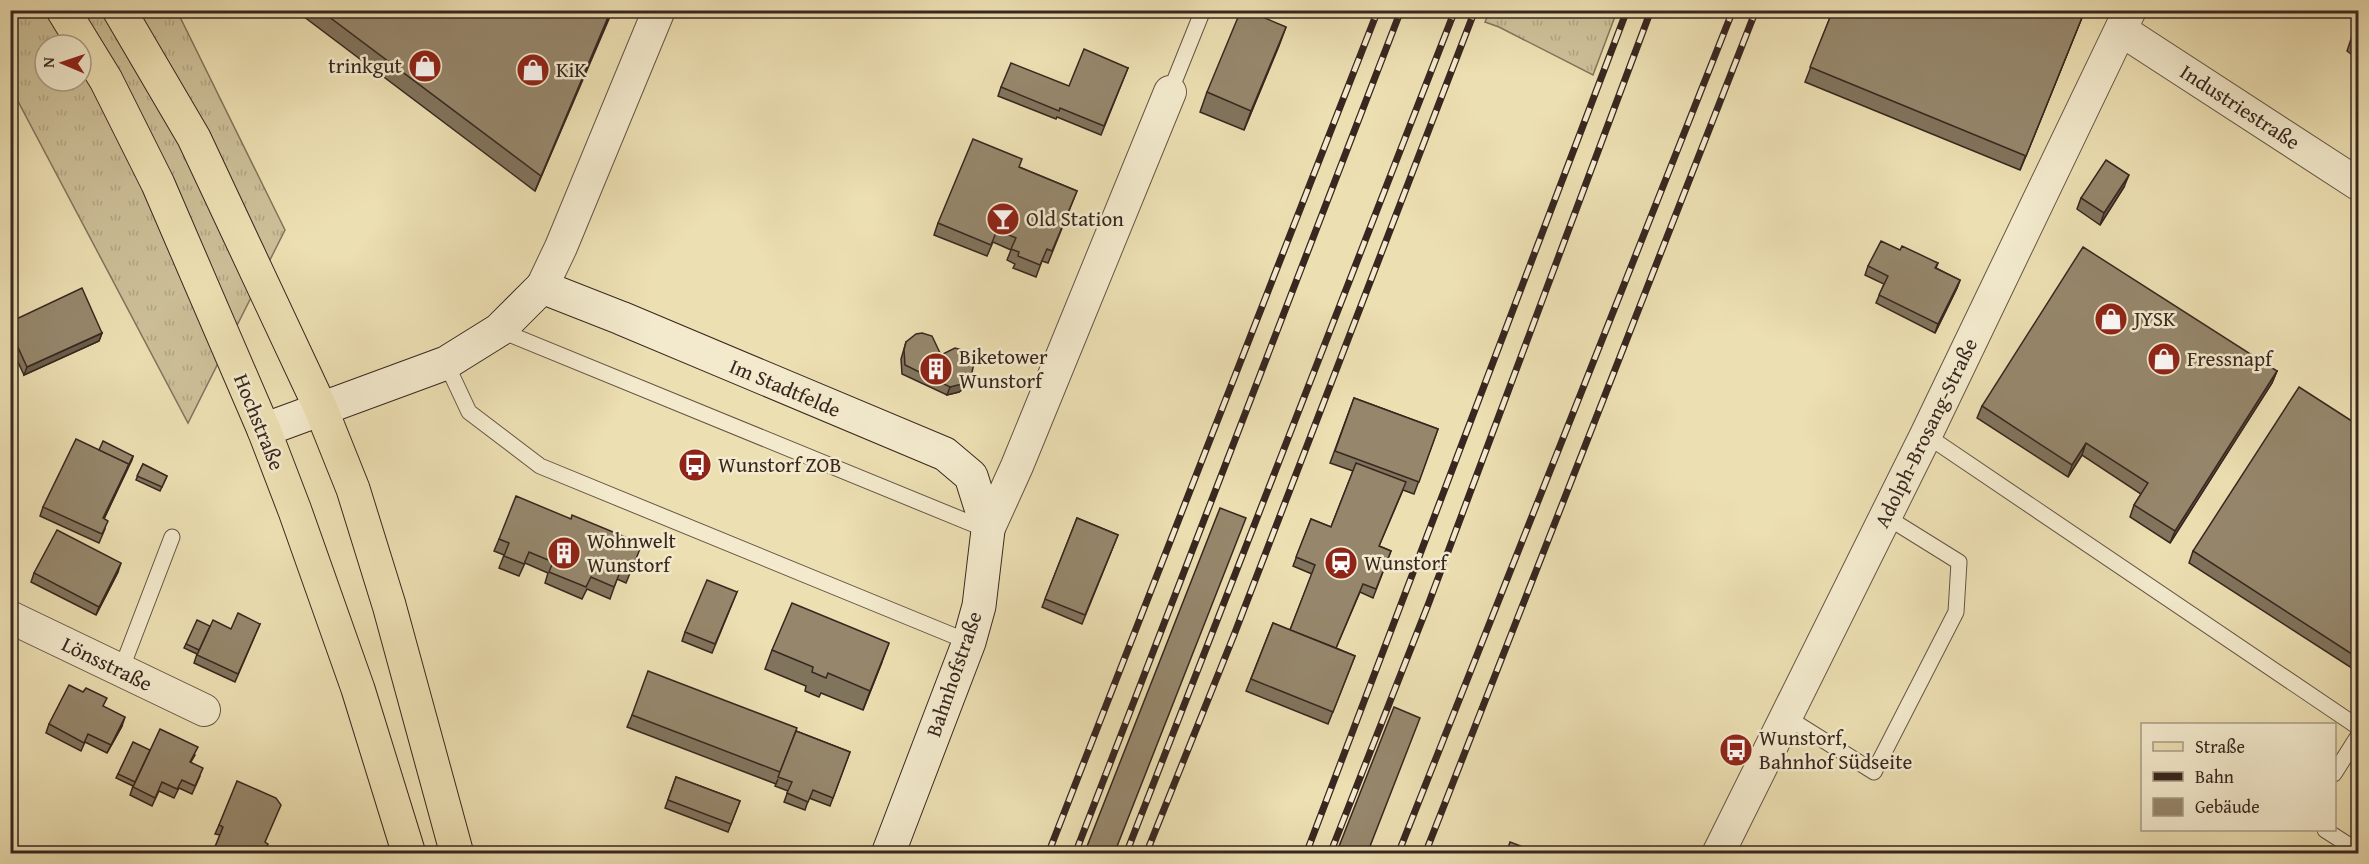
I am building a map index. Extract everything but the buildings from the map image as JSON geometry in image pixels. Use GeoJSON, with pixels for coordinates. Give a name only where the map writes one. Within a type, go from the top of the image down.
{"type":"FeatureCollection","features":[{"type":"Feature","properties":{"kind":"main road","name":"Hochstraße"},"geometry":{"type":"LineString","coordinates":[[63,10],[106,80],[158,184],[264,430],[358,688],[409,854]]}},
{"type":"Feature","properties":{"kind":"main road"},"geometry":{"type":"LineString","coordinates":[[118,10],[194,138],[321,409],[353,489],[389,605],[458,854]]}},
{"type":"Feature","properties":{"kind":"street"},"geometry":{"type":"LineString","coordinates":[[264,430],[446,363],[499,330],[542,287],[561,247],[659,10]]}},
{"type":"Feature","properties":{"kind":"street","name":"Industriestraße"},"geometry":{"type":"LineString","coordinates":[[2125,20],[2358,184]]}},
{"type":"Feature","properties":{"kind":"street","name":"Adolph-Brosang-Straße"},"geometry":{"type":"LineString","coordinates":[[1718,854],[1926,435],[2125,20]]}},
{"type":"Feature","properties":{"kind":"street","name":"Bahnhofstraße"},"geometry":{"type":"LineString","coordinates":[[888,854],[969,642],[979,606],[987,530],[1017,466],[1170,92]]}},
{"type":"Feature","properties":{"kind":"street","name":"Im Stadtfelde"},"geometry":{"type":"LineString","coordinates":[[542,287],[945,454],[971,476],[987,530]]}},
{"type":"Feature","properties":{"kind":"street","name":"Lönsstraße"},"geometry":{"type":"LineString","coordinates":[[10,617],[204,710]]}},
{"type":"Feature","properties":{"kind":"lane"},"geometry":{"type":"LineString","coordinates":[[1170,92],[1203,10]]}},
{"type":"Feature","properties":{"kind":"lane"},"geometry":{"type":"LineString","coordinates":[[499,330],[987,530]]}},
{"type":"Feature","properties":{"kind":"lane"},"geometry":{"type":"LineString","coordinates":[[446,363],[468,412],[540,466],[969,642]]}},
{"type":"Feature","properties":{"kind":"lane"},"geometry":{"type":"LineString","coordinates":[[1926,435],[2358,727]]}},
{"type":"Feature","properties":{"kind":"lane"},"geometry":{"type":"LineString","coordinates":[[1785,716],[1874,772],[1956,612],[1959,562],[1885,516]]}},
{"type":"Feature","properties":{"kind":"lane"},"geometry":{"type":"LineString","coordinates":[[121,670],[172,537]]}},
{"type":"Feature","properties":{"kind":"lane"},"geometry":{"type":"LineString","coordinates":[[2336,771],[2358,736]]}},
{"type":"Feature","properties":{"kind":"lane"},"geometry":{"type":"LineString","coordinates":[[2327,831],[2358,851]]}},
{"type":"Feature","properties":{"kind":"green space"},"geometry":{"type":"Polygon","coordinates":[[[1490,10],[1617,11],[1593,75],[1485,22],[1490,10]]]}},
{"type":"Feature","properties":{"kind":"green space"},"geometry":{"type":"Polygon","coordinates":[[[10,11],[177,11],[285,230],[188,423],[11,88],[10,11]]]}},
{"type":"Feature","properties":{"kind":"railway"},"geometry":{"type":"LineString","coordinates":[[1048,854],[1378,10]]}},
{"type":"Feature","properties":{"kind":"railway"},"geometry":{"type":"LineString","coordinates":[[1075,854],[1401,10]]}},
{"type":"Feature","properties":{"kind":"railway"},"geometry":{"type":"LineString","coordinates":[[1126,854],[1455,10]]}},
{"type":"Feature","properties":{"kind":"railway"},"geometry":{"type":"LineString","coordinates":[[1146,854],[1234,635],[1475,10]]}},
{"type":"Feature","properties":{"kind":"railway"},"geometry":{"type":"LineString","coordinates":[[1306,854],[1627,10]]}},
{"type":"Feature","properties":{"kind":"railway"},"geometry":{"type":"LineString","coordinates":[[1330,854],[1428,605],[1651,10]]}},
{"type":"Feature","properties":{"kind":"railway"},"geometry":{"type":"LineString","coordinates":[[1398,854],[1733,10]]}},
{"type":"Feature","properties":{"kind":"railway"},"geometry":{"type":"LineString","coordinates":[[1425,854],[1756,10]]}},
{"type":"Feature","properties":{"kind":"place","name":"trinkgut"},"geometry":{"type":"Point","coordinates":[425,66]}},
{"type":"Feature","properties":{"kind":"place","name":"KiK"},"geometry":{"type":"Point","coordinates":[533,70]}},
{"type":"Feature","properties":{"kind":"place","name":"Old Station"},"geometry":{"type":"Point","coordinates":[1003,219]}},
{"type":"Feature","properties":{"kind":"place","name":"JYSK"},"geometry":{"type":"Point","coordinates":[2111,319]}},
{"type":"Feature","properties":{"kind":"place","name":"Fressnapf"},"geometry":{"type":"Point","coordinates":[2164,359]}},
{"type":"Feature","properties":{"kind":"place","name":"Biketower Wunstorf"},"geometry":{"type":"Point","coordinates":[936,369]}},
{"type":"Feature","properties":{"kind":"place","name":"Wunstorf ZOB"},"geometry":{"type":"Point","coordinates":[695,465]}},
{"type":"Feature","properties":{"kind":"place","name":"Wohnwelt Wunstorf"},"geometry":{"type":"Point","coordinates":[564,553]}},
{"type":"Feature","properties":{"kind":"place","name":"Wunstorf"},"geometry":{"type":"Point","coordinates":[1341,563]}},
{"type":"Feature","properties":{"kind":"place","name":"Wunstorf, Bahnhof Südseite"},"geometry":{"type":"Point","coordinates":[1736,750]}}]}
